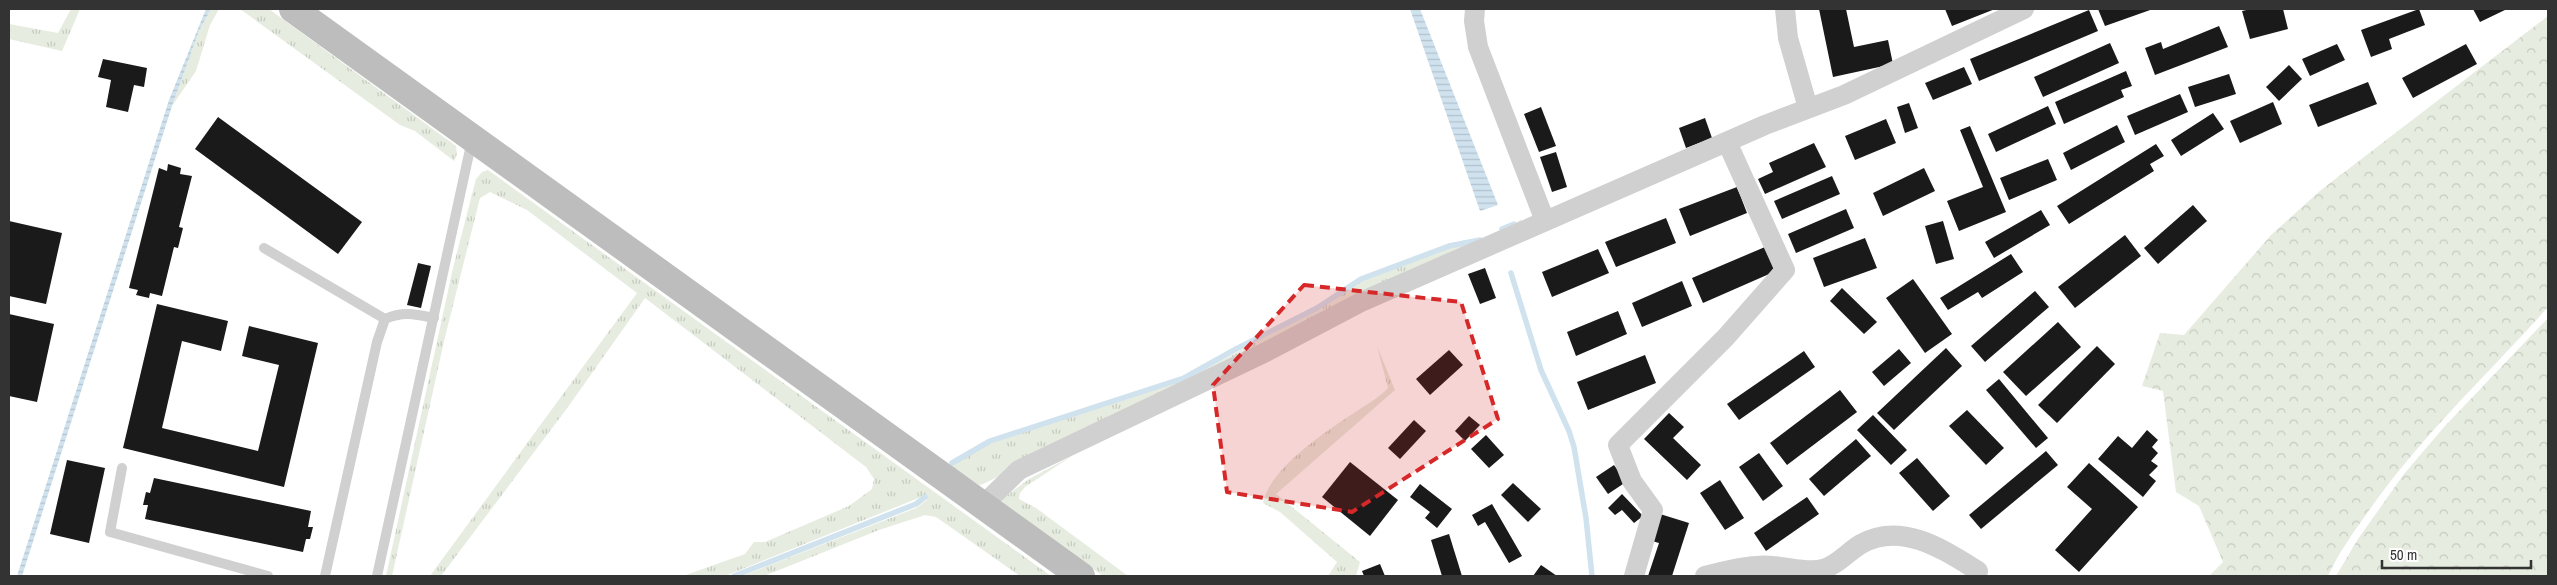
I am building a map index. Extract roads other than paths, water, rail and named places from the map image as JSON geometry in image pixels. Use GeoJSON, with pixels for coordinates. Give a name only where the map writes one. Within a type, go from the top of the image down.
{"type":"FeatureCollection","features":[{"type":"Feature","properties":{"kind":"main road"},"geometry":{"type":"LineString","coordinates":[[293,9],[1081,576]]}},
{"type":"Feature","properties":{"kind":"street"},"geometry":{"type":"LineString","coordinates":[[1475,9],[1474,21],[1478,47],[1545,221]]}},
{"type":"Feature","properties":{"kind":"street"},"geometry":{"type":"LineString","coordinates":[[1785,9],[1788,38],[1808,108]]}},
{"type":"Feature","properties":{"kind":"street"},"geometry":{"type":"LineString","coordinates":[[983,505],[1019,470],[1266,352],[1363,301],[1728,142],[1844,95],[2024,9]]}},
{"type":"Feature","properties":{"kind":"street"},"geometry":{"type":"LineString","coordinates":[[1634,576],[1654,510],[1632,481],[1618,446],[1726,337],[1785,270],[1728,142]]}},
{"type":"Feature","properties":{"kind":"street"},"geometry":{"type":"LineString","coordinates":[[1706,576],[1743,567],[1771,566],[1805,573],[1824,569],[1862,544],[1881,536],[1898,536],[1925,541],[1978,571]]}},
{"type":"Feature","properties":{"kind":"lane"},"geometry":{"type":"LineString","coordinates":[[377,576],[472,139]]}},
{"type":"Feature","properties":{"kind":"lane"},"geometry":{"type":"LineString","coordinates":[[264,248],[385,319]]}},
{"type":"Feature","properties":{"kind":"lane"},"geometry":{"type":"LineString","coordinates":[[325,576],[377,342],[385,319],[411,312],[434,318]]}},
{"type":"Feature","properties":{"kind":"lane"},"geometry":{"type":"LineString","coordinates":[[122,468],[110,532],[268,576]]}},
{"type":"Feature","properties":{"kind":"water"},"geometry":{"type":"Polygon","coordinates":[[[206,9],[211,9],[199,31],[172,106],[22,576],[17,576],[169,100],[206,9]]]}},
{"type":"Feature","properties":{"kind":"water"},"geometry":{"type":"Polygon","coordinates":[[[1410,9],[1420,9],[1498,205],[1480,211],[1410,9]]]}},
{"type":"Feature","properties":{"kind":"waterway"},"geometry":{"type":"LineString","coordinates":[[1502,229],[1514,224]]}},
{"type":"Feature","properties":{"kind":"waterway"},"geometry":{"type":"LineString","coordinates":[[952,463],[990,441],[1184,378],[1317,308],[1361,279],[1449,246],[1480,240]]}},
{"type":"Feature","properties":{"kind":"waterway"},"geometry":{"type":"LineString","coordinates":[[1511,273],[1541,370],[1569,431],[1574,447],[1586,518],[1592,576]]}},
{"type":"Feature","properties":{"kind":"waterway"},"geometry":{"type":"LineString","coordinates":[[734,576],[916,504],[925,497]]}}]}
